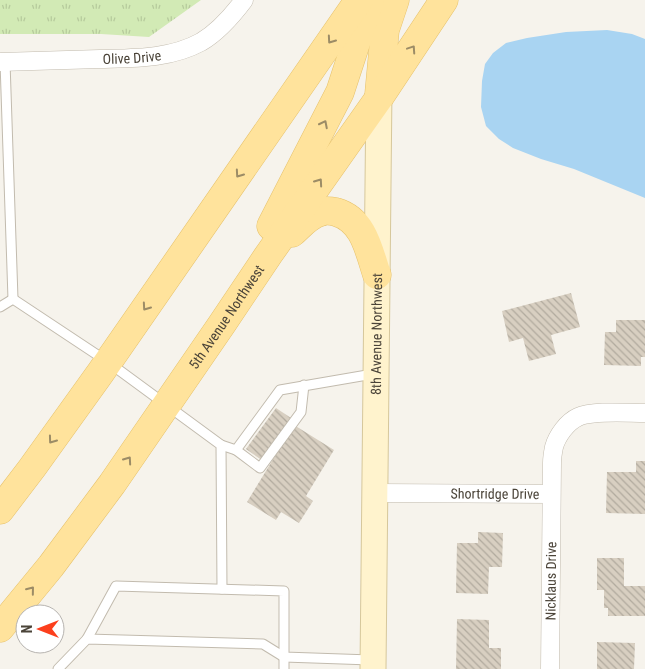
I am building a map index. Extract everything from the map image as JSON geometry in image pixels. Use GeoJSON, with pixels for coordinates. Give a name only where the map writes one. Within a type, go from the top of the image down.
{"type":"FeatureCollection","features":[{"type":"Feature","properties":{"kind":"main road"},"geometry":{"type":"LineString","coordinates":[[0,510],[108,362],[359,0]]}},
{"type":"Feature","properties":{"kind":"main road"},"geometry":{"type":"LineString","coordinates":[[222,324],[340,92],[370,0]]}},
{"type":"Feature","properties":{"kind":"main road","name":"8th Avenue Northwest"},"geometry":{"type":"LineString","coordinates":[[373,665],[380,0]]}},
{"type":"Feature","properties":{"kind":"main road"},"geometry":{"type":"LineString","coordinates":[[379,98],[385,30],[395,0]]}},
{"type":"Feature","properties":{"kind":"main road","name":"5th Avenue Northwest"},"geometry":{"type":"LineString","coordinates":[[0,628],[51,566],[112,484],[269,254],[379,98],[444,0]]}},
{"type":"Feature","properties":{"kind":"main road"},"geometry":{"type":"LineString","coordinates":[[269,254],[309,217],[321,212],[332,211],[344,214],[361,230],[377,275]]}},
{"type":"Feature","properties":{"kind":"street","name":"Olive Drive"},"geometry":{"type":"LineString","coordinates":[[2,62],[153,57],[185,50],[216,32],[234,14],[244,0]]}},
{"type":"Feature","properties":{"kind":"street","name":"Shortridge Drive"},"geometry":{"type":"LineString","coordinates":[[375,493],[551,494],[554,446],[568,424],[578,417],[589,414],[645,413]]}},
{"type":"Feature","properties":{"kind":"street","name":"Nicklaus Drive"},"geometry":{"type":"LineString","coordinates":[[550,669],[551,494]]}},
{"type":"Feature","properties":{"kind":"lane"},"geometry":{"type":"LineString","coordinates":[[2,62],[13,299]]}},
{"type":"Feature","properties":{"kind":"lane"},"geometry":{"type":"LineString","coordinates":[[13,299],[108,362],[221,445],[236,450],[260,468],[301,412],[304,386]]}},
{"type":"Feature","properties":{"kind":"lane"},"geometry":{"type":"LineString","coordinates":[[0,307],[13,299]]}},
{"type":"Feature","properties":{"kind":"lane"},"geometry":{"type":"LineString","coordinates":[[236,450],[280,390],[376,373]]}},
{"type":"Feature","properties":{"kind":"lane"},"geometry":{"type":"LineString","coordinates":[[221,445],[222,589]]}},
{"type":"Feature","properties":{"kind":"lane"},"geometry":{"type":"LineString","coordinates":[[58,669],[87,639],[116,586],[284,591],[284,669]]}},
{"type":"Feature","properties":{"kind":"lane"},"geometry":{"type":"LineString","coordinates":[[87,639],[263,644],[284,657],[373,665]]}},
{"type":"Feature","properties":{"kind":"green space"},"geometry":{"type":"Polygon","coordinates":[[[0,0],[201,0],[149,37],[101,34],[0,34],[0,0]]]}},
{"type":"Feature","properties":{"kind":"water"},"geometry":{"type":"Polygon","coordinates":[[[607,30],[632,34],[645,39],[645,198],[574,169],[513,148],[499,139],[486,126],[481,107],[485,64],[493,53],[506,43],[566,32],[607,30]]]}},
{"type":"Feature","properties":{"kind":"building"},"geometry":{"type":"Polygon","coordinates":[[[571,293],[580,327],[551,335],[556,354],[529,361],[523,338],[509,342],[502,311],[571,293]]]}},
{"type":"Feature","properties":{"kind":"building"},"geometry":{"type":"Polygon","coordinates":[[[616,320],[645,320],[645,357],[641,357],[641,366],[604,365],[605,332],[616,332],[616,320]]]}},
{"type":"Feature","properties":{"kind":"building"},"geometry":{"type":"Polygon","coordinates":[[[276,408],[294,420],[263,461],[246,449],[276,408]]]}},
{"type":"Feature","properties":{"kind":"building"},"geometry":{"type":"Polygon","coordinates":[[[294,425],[334,450],[306,496],[313,501],[299,523],[281,512],[276,520],[247,502],[294,425]]]}},
{"type":"Feature","properties":{"kind":"building"},"geometry":{"type":"Polygon","coordinates":[[[636,461],[645,461],[645,514],[606,513],[607,472],[636,472],[636,461]]]}},
{"type":"Feature","properties":{"kind":"building"},"geometry":{"type":"Polygon","coordinates":[[[478,532],[503,533],[502,567],[489,567],[488,594],[456,593],[457,543],[478,543],[478,532]]]}},
{"type":"Feature","properties":{"kind":"building"},"geometry":{"type":"Polygon","coordinates":[[[597,558],[624,558],[624,586],[645,586],[645,616],[608,616],[608,608],[604,608],[604,590],[597,590],[597,558]]]}},
{"type":"Feature","properties":{"kind":"building"},"geometry":{"type":"Polygon","coordinates":[[[457,619],[489,620],[489,648],[501,648],[501,669],[456,669],[457,619]]]}},
{"type":"Feature","properties":{"kind":"building"},"geometry":{"type":"Polygon","coordinates":[[[597,642],[635,643],[634,669],[597,669],[597,642]]]}}]}
